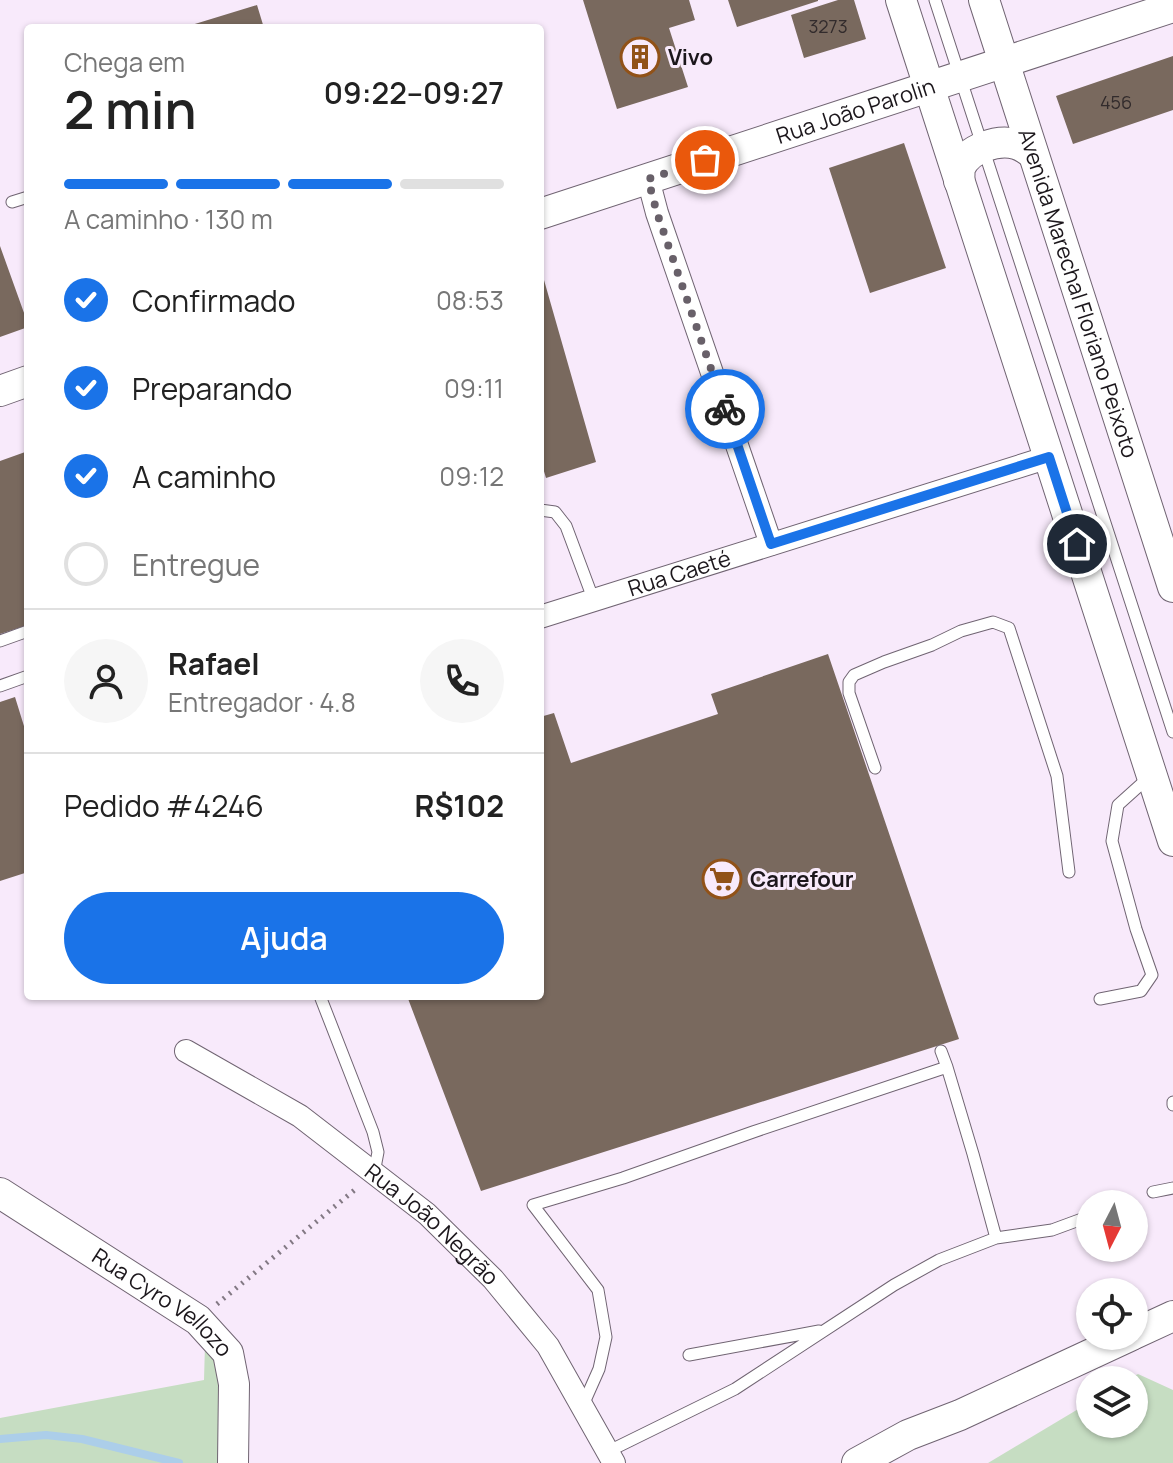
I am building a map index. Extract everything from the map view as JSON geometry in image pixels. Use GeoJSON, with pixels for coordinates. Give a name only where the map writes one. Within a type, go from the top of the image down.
{"type":"FeatureCollection","features":[{"type":"Feature","properties":{"kind":"street"},"geometry":{"type":"LineString","coordinates":[[901,0],[1173,841]]}},
{"type":"Feature","properties":{"kind":"street","name":"Avenida Marechal Floriano Peixoto"},"geometry":{"type":"LineString","coordinates":[[984,0],[1173,587]]}},
{"type":"Feature","properties":{"kind":"street","name":"Rua João Parolin"},"geometry":{"type":"LineString","coordinates":[[544,213],[1173,7]]}},
{"type":"Feature","properties":{"kind":"street"},"geometry":{"type":"LineString","coordinates":[[959,181],[960,168],[983,147],[1001,142],[1019,145],[1033,154]]}},
{"type":"Feature","properties":{"kind":"street"},"geometry":{"type":"LineString","coordinates":[[648,179],[771,544]]}},
{"type":"Feature","properties":{"kind":"street"},"geometry":{"type":"LineString","coordinates":[[0,391],[24,382]]}},
{"type":"Feature","properties":{"kind":"street","name":"Rua Caeté"},"geometry":{"type":"LineString","coordinates":[[544,616],[1049,457]]}},
{"type":"Feature","properties":{"kind":"street","name":"Rua João Negrão"},"geometry":{"type":"LineString","coordinates":[[186,1051],[300,1116],[427,1214],[493,1279],[548,1346],[612,1457]]}},
{"type":"Feature","properties":{"kind":"street","name":"Rua Cyro Vellozo"},"geometry":{"type":"LineString","coordinates":[[0,1193],[198,1320],[228,1353],[234,1384],[233,1463]]}},
{"type":"Feature","properties":{"kind":"street"},"geometry":{"type":"LineString","coordinates":[[1148,1328],[1173,1316]]}},
{"type":"Feature","properties":{"kind":"street"},"geometry":{"type":"LineString","coordinates":[[857,1462],[908,1435],[960,1415],[1100,1350]]}},
{"type":"Feature","properties":{"kind":"street"},"geometry":{"type":"LineString","coordinates":[[897,1463],[911,1449],[960,1415]]}},
{"type":"Feature","properties":{"kind":"lane"},"geometry":{"type":"LineString","coordinates":[[935,0],[1173,732]]}},
{"type":"Feature","properties":{"kind":"lane"},"geometry":{"type":"LineString","coordinates":[[12,202],[24,198]]}},
{"type":"Feature","properties":{"kind":"lane"},"geometry":{"type":"LineString","coordinates":[[544,511],[555,512],[566,526],[594,601]]}},
{"type":"Feature","properties":{"kind":"lane"},"geometry":{"type":"LineString","coordinates":[[875,768],[849,693],[849,682],[854,675],[961,631],[993,622],[1009,628],[1057,776],[1069,872]]}},
{"type":"Feature","properties":{"kind":"lane"},"geometry":{"type":"LineString","coordinates":[[0,641],[24,632]]}},
{"type":"Feature","properties":{"kind":"lane"},"geometry":{"type":"LineString","coordinates":[[0,686],[24,677]]}},
{"type":"Feature","properties":{"kind":"lane"},"geometry":{"type":"LineString","coordinates":[[1100,999],[1141,991],[1152,975],[1112,841],[1118,805],[1152,775]]}},
{"type":"Feature","properties":{"kind":"lane"},"geometry":{"type":"LineString","coordinates":[[322,1000],[373,1132],[378,1152],[374,1173]]}},
{"type":"Feature","properties":{"kind":"lane"},"geometry":{"type":"LineString","coordinates":[[941,1051],[996,1238]]}},
{"type":"Feature","properties":{"kind":"lane"},"geometry":{"type":"LineString","coordinates":[[582,1407],[599,1369],[606,1337],[598,1290],[533,1205],[623,1178],[947,1067]]}},
{"type":"Feature","properties":{"kind":"lane"},"geometry":{"type":"LineString","coordinates":[[1153,1192],[1173,1188]]}},
{"type":"Feature","properties":{"kind":"lane"},"geometry":{"type":"LineString","coordinates":[[612,1457],[735,1389],[894,1285],[939,1260],[996,1238],[1052,1230],[1076,1221]]}},
{"type":"Feature","properties":{"kind":"lane"},"geometry":{"type":"LineString","coordinates":[[689,1355],[826,1329]]}},
{"type":"Feature","properties":{"kind":"path"},"geometry":{"type":"LineString","coordinates":[[198,1320],[374,1173]]}},
{"type":"Feature","properties":{"kind":"green space"},"geometry":{"type":"Polygon","coordinates":[[[205,1344],[219,1359],[222,1463],[0,1463],[0,1418],[204,1380],[205,1344]]]}},
{"type":"Feature","properties":{"kind":"green space"},"geometry":{"type":"Polygon","coordinates":[[[1148,1379],[1173,1390],[1173,1463],[988,1463],[1076,1410],[1076,1438],[1148,1438],[1148,1379]]]}},
{"type":"Feature","properties":{"kind":"building","name":"Vivo"},"geometry":{"type":"Polygon","coordinates":[[[583,0],[689,0],[695,20],[669,28],[688,87],[617,109],[583,0]]]}},
{"type":"Feature","properties":{"kind":"building"},"geometry":{"type":"Polygon","coordinates":[[[728,0],[818,0],[818,1],[737,27],[728,0]]]}},
{"type":"Feature","properties":{"kind":"building"},"geometry":{"type":"Polygon","coordinates":[[[838,0],[854,0],[866,39],[804,58],[791,15],[838,0]]]}},
{"type":"Feature","properties":{"kind":"building"},"geometry":{"type":"Polygon","coordinates":[[[257,5],[263,24],[195,24],[257,5]]]}},
{"type":"Feature","properties":{"kind":"building"},"geometry":{"type":"Polygon","coordinates":[[[1173,56],[1173,110],[1073,144],[1056,96],[1173,56]]]}},
{"type":"Feature","properties":{"kind":"building"},"geometry":{"type":"Polygon","coordinates":[[[904,143],[946,268],[870,293],[829,168],[904,143]]]}},
{"type":"Feature","properties":{"kind":"building"},"geometry":{"type":"Polygon","coordinates":[[[0,246],[24,313],[24,328],[0,337],[0,246]]]}},
{"type":"Feature","properties":{"kind":"building"},"geometry":{"type":"Polygon","coordinates":[[[544,280],[596,462],[546,478],[544,471],[544,280]]]}},
{"type":"Feature","properties":{"kind":"building"},"geometry":{"type":"Polygon","coordinates":[[[24,452],[24,626],[0,634],[0,461],[24,452]]]}},
{"type":"Feature","properties":{"kind":"building","name":"Carrefour"},"geometry":{"type":"Polygon","coordinates":[[[828,654],[959,1039],[481,1191],[409,1000],[544,1000],[544,716],[554,713],[571,763],[718,714],[711,694],[828,654]]]}},
{"type":"Feature","properties":{"kind":"building"},"geometry":{"type":"Polygon","coordinates":[[[15,697],[24,726],[24,873],[0,881],[0,702],[15,697]]]}},
{"type":"Feature","properties":{"kind":"waterway"},"geometry":{"type":"LineString","coordinates":[[0,1439],[46,1435],[82,1439],[179,1463]]}},
{"type":"Feature","properties":{"kind":"way so far"},"geometry":{"type":"LineString","coordinates":[[705,160],[648,179],[725,409]]}},
{"type":"Feature","properties":{"kind":"place","name":"Vivo"},"geometry":{"type":"Point","coordinates":[640,57]}},
{"type":"Feature","properties":{"kind":"place","name":"Carrefour"},"geometry":{"type":"Point","coordinates":[722,879]}},
{"type":"Feature","properties":{"kind":"route"},"geometry":{"type":"LineString","coordinates":[[725,409],[771,544],[1049,457],[1077,544]]}}]}
